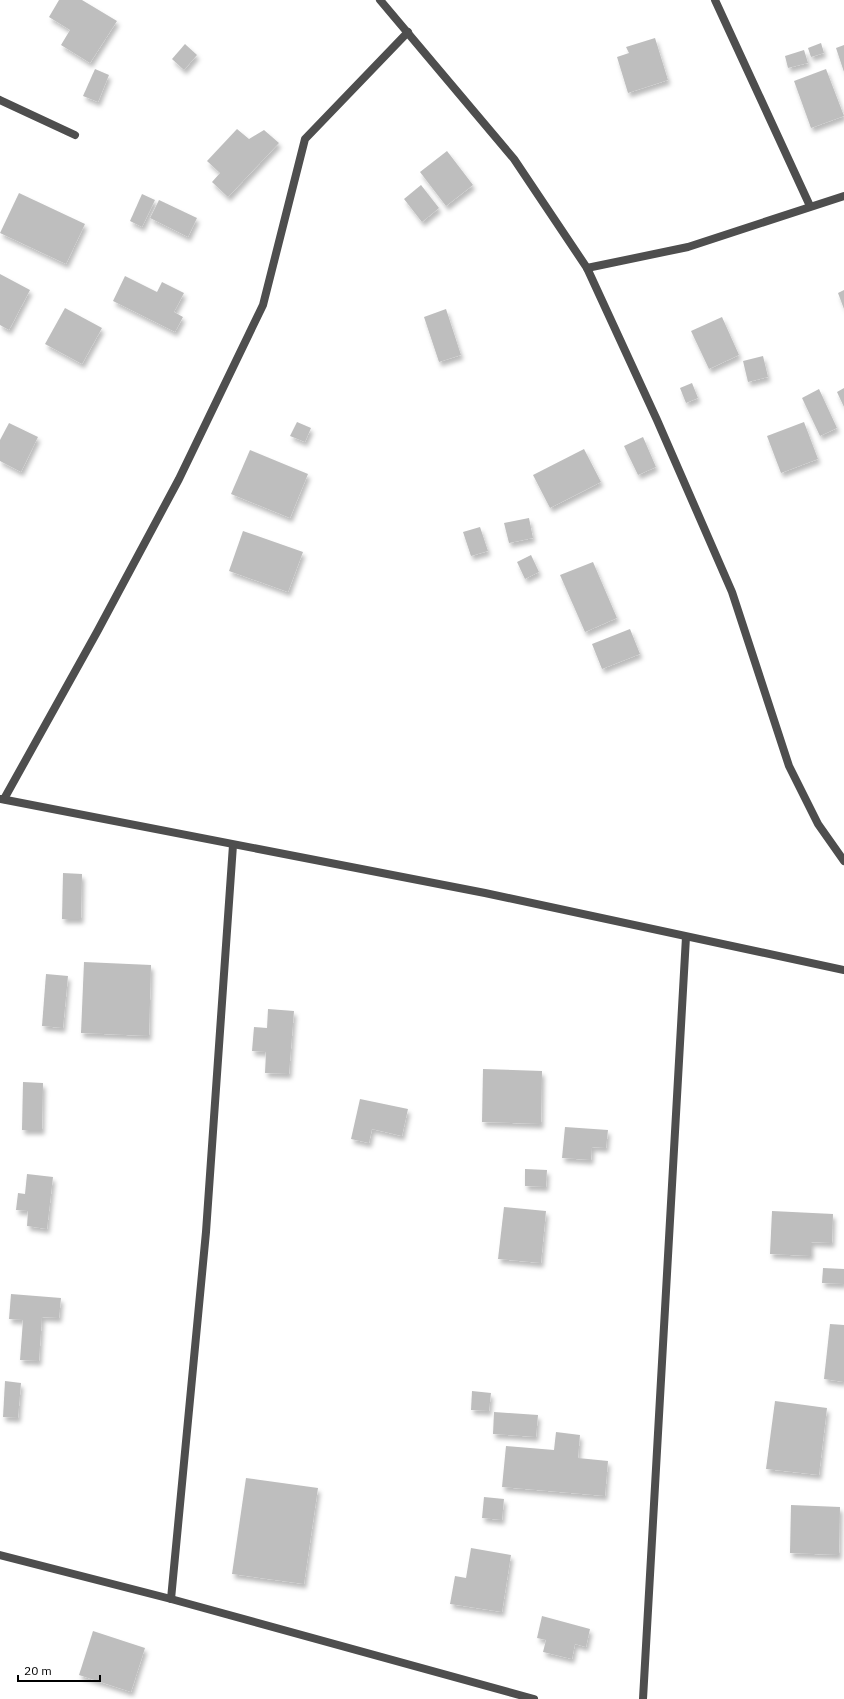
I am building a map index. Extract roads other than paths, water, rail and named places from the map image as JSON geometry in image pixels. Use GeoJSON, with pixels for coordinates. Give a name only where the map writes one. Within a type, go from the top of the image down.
{"type":"FeatureCollection","features":[{"type":"Feature","properties":{"kind":"street"},"geometry":{"type":"LineString","coordinates":[[380,0],[514,159],[587,268],[657,420],[732,592],[788,766],[818,824],[844,861]]}},
{"type":"Feature","properties":{"kind":"street"},"geometry":{"type":"LineString","coordinates":[[716,0],[810,206]]}},
{"type":"Feature","properties":{"kind":"street"},"geometry":{"type":"LineString","coordinates":[[408,32],[305,139],[263,305],[179,479],[97,632],[2,799],[485,893],[844,970]]}},
{"type":"Feature","properties":{"kind":"street"},"geometry":{"type":"LineString","coordinates":[[0,100],[75,134]]}},
{"type":"Feature","properties":{"kind":"street"},"geometry":{"type":"LineString","coordinates":[[587,268],[688,247],[844,196]]}},
{"type":"Feature","properties":{"kind":"street"},"geometry":{"type":"LineString","coordinates":[[171,1600],[206,1232],[233,845]]}},
{"type":"Feature","properties":{"kind":"street"},"geometry":{"type":"LineString","coordinates":[[643,1699],[686,937]]}},
{"type":"Feature","properties":{"kind":"street"},"geometry":{"type":"LineString","coordinates":[[0,1556],[171,1600],[534,1699]]}}]}
